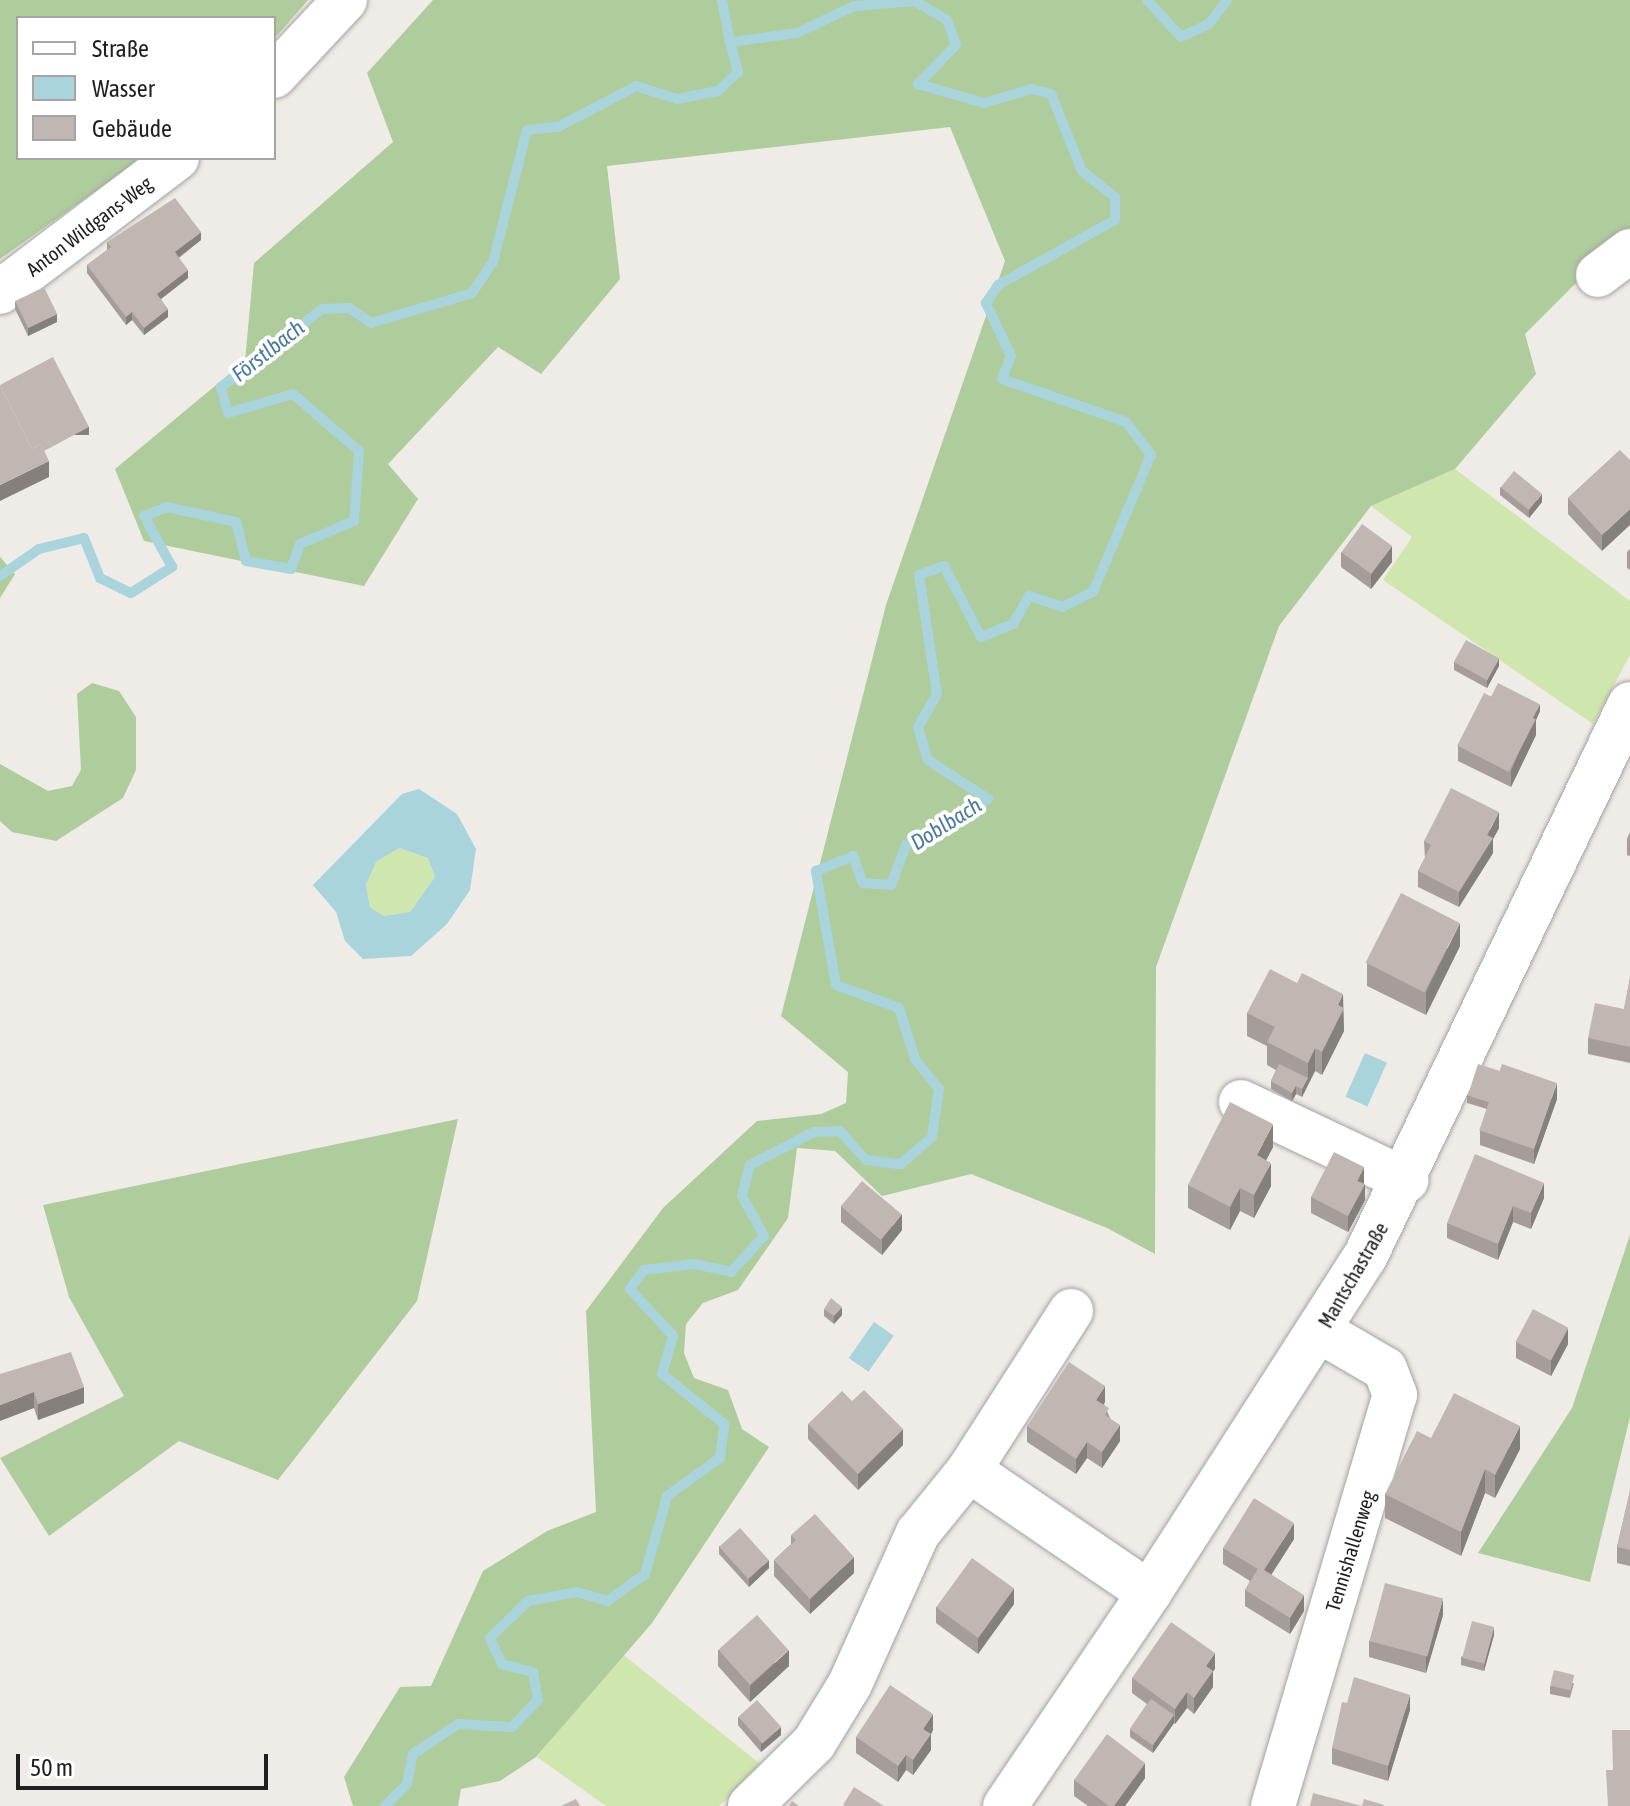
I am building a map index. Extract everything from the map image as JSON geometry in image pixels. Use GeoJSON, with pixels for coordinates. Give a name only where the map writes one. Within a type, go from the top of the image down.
{"type":"FeatureCollection","features":[{"type":"Feature","properties":{"kind":"street"},"geometry":{"type":"LineString","coordinates":[[276,74],[345,0]]}},
{"type":"Feature","properties":{"kind":"street","name":"Anton Wildgans-Weg"},"geometry":{"type":"LineString","coordinates":[[0,292],[174,160]]}},
{"type":"Feature","properties":{"kind":"street","name":"Mantschastraße"},"geometry":{"type":"LineString","coordinates":[[1005,1806],[1320,1331],[1406,1180],[1630,704]]}},
{"type":"Feature","properties":{"kind":"street"},"geometry":{"type":"LineString","coordinates":[[1241,1102],[1406,1180]]}},
{"type":"Feature","properties":{"kind":"street"},"geometry":{"type":"LineString","coordinates":[[750,1806],[814,1743],[850,1684],[918,1533],[969,1470],[1071,1311]]}},
{"type":"Feature","properties":{"kind":"street","name":"Tennishallenweg"},"geometry":{"type":"LineString","coordinates":[[1273,1806],[1395,1395],[1385,1369],[1320,1331]]}},
{"type":"Feature","properties":{"kind":"street"},"geometry":{"type":"LineString","coordinates":[[969,1470],[1149,1593]]}},
{"type":"Feature","properties":{"kind":"green space"},"geometry":{"type":"Polygon","coordinates":[[[0,0],[308,0],[276,37],[276,16],[16,16],[16,160],[139,160],[0,259],[0,0]]]}},
{"type":"Feature","properties":{"kind":"green space"},"geometry":{"type":"Polygon","coordinates":[[[433,0],[1630,0],[1630,239],[1592,267],[1525,334],[1536,374],[1455,469],[1371,506],[1279,626],[1156,967],[1155,1254],[1107,1228],[971,1174],[882,1196],[835,1151],[797,1148],[788,1218],[738,1290],[703,1303],[686,1324],[684,1353],[694,1378],[728,1390],[742,1429],[769,1447],[652,1623],[536,1757],[500,1781],[461,1789],[458,1806],[353,1806],[344,1777],[400,1687],[431,1686],[483,1571],[547,1531],[596,1512],[586,1311],[663,1208],[757,1121],[821,1114],[846,1103],[848,1072],[781,1016],[886,605],[1005,261],[950,127],[607,166],[620,279],[541,374],[498,347],[388,464],[418,499],[364,586],[144,541],[115,469],[245,361],[254,263],[393,142],[367,73],[433,0]]]}},
{"type":"Feature","properties":{"kind":"green space"},"geometry":{"type":"Polygon","coordinates":[[[1455,469],[1630,601],[1630,655],[1593,724],[1383,580],[1412,537],[1371,506],[1455,469]]]}},
{"type":"Feature","properties":{"kind":"green space"},"geometry":{"type":"Polygon","coordinates":[[[0,557],[15,574],[0,598],[0,557]]]}},
{"type":"Feature","properties":{"kind":"green space"},"geometry":{"type":"Polygon","coordinates":[[[92,683],[119,691],[136,717],[136,770],[123,798],[56,841],[12,832],[0,821],[0,764],[48,791],[72,786],[81,770],[77,694],[92,683]]]}},
{"type":"Feature","properties":{"kind":"green space"},"geometry":{"type":"Polygon","coordinates":[[[399,848],[428,858],[435,877],[410,912],[384,916],[370,907],[366,885],[376,862],[399,848]]]}},
{"type":"Feature","properties":{"kind":"green space"},"geometry":{"type":"Polygon","coordinates":[[[458,1119],[417,1301],[278,1480],[179,1441],[49,1536],[0,1458],[124,1396],[69,1297],[43,1205],[458,1119]]]}},
{"type":"Feature","properties":{"kind":"green space"},"geometry":{"type":"Polygon","coordinates":[[[1630,1235],[1630,1417],[1590,1582],[1478,1553],[1572,1408],[1630,1235]]]}},
{"type":"Feature","properties":{"kind":"green space"},"geometry":{"type":"Polygon","coordinates":[[[621,1653],[763,1766],[719,1806],[606,1806],[537,1757],[621,1653]]]}},
{"type":"Feature","properties":{"kind":"water"},"geometry":{"type":"Polygon","coordinates":[[[419,789],[457,814],[476,849],[470,890],[447,924],[411,956],[363,959],[345,941],[336,912],[313,885],[402,794],[419,789]],[[399,848],[376,862],[366,885],[370,907],[384,916],[410,912],[435,877],[428,858],[399,848]]]}},
{"type":"Feature","properties":{"kind":"water"},"geometry":{"type":"Polygon","coordinates":[[[1365,1053],[1387,1063],[1367,1107],[1345,1097],[1365,1053]]]}},
{"type":"Feature","properties":{"kind":"water"},"geometry":{"type":"Polygon","coordinates":[[[874,1322],[894,1336],[868,1372],[849,1358],[874,1322]]]}},
{"type":"Feature","properties":{"kind":"building"},"geometry":{"type":"Polygon","coordinates":[[[175,198],[201,232],[175,252],[188,270],[157,294],[168,309],[144,328],[132,312],[126,317],[87,265],[111,247],[107,242],[175,198]]]}},
{"type":"Feature","properties":{"kind":"building"},"geometry":{"type":"Polygon","coordinates":[[[44,287],[57,314],[28,328],[15,301],[44,287]]]}},
{"type":"Feature","properties":{"kind":"building"},"geometry":{"type":"Polygon","coordinates":[[[53,357],[89,427],[44,451],[41,444],[32,449],[0,385],[53,357]]]}},
{"type":"Feature","properties":{"kind":"building"},"geometry":{"type":"Polygon","coordinates":[[[0,385],[32,449],[41,444],[49,461],[0,485],[0,385]]]}},
{"type":"Feature","properties":{"kind":"building"},"geometry":{"type":"Polygon","coordinates":[[[1620,450],[1630,460],[1630,509],[1602,535],[1568,498],[1620,450]]]}},
{"type":"Feature","properties":{"kind":"building"},"geometry":{"type":"Polygon","coordinates":[[[1514,471],[1542,494],[1529,510],[1501,487],[1514,471]]]}},
{"type":"Feature","properties":{"kind":"building"},"geometry":{"type":"Polygon","coordinates":[[[1362,524],[1392,546],[1371,574],[1341,552],[1362,524]]]}},
{"type":"Feature","properties":{"kind":"building"},"geometry":{"type":"Polygon","coordinates":[[[1466,640],[1499,658],[1487,680],[1454,662],[1466,640]]]}},
{"type":"Feature","properties":{"kind":"building"},"geometry":{"type":"Polygon","coordinates":[[[1498,683],[1540,704],[1533,719],[1491,697],[1498,683]]]}},
{"type":"Feature","properties":{"kind":"building"},"geometry":{"type":"Polygon","coordinates":[[[1484,693],[1536,719],[1509,772],[1457,746],[1484,693]]]}},
{"type":"Feature","properties":{"kind":"building"},"geometry":{"type":"Polygon","coordinates":[[[1451,788],[1499,812],[1487,835],[1493,838],[1459,892],[1418,871],[1431,845],[1424,841],[1451,788]]]}},
{"type":"Feature","properties":{"kind":"building"},"geometry":{"type":"Polygon","coordinates":[[[1401,893],[1460,923],[1424,992],[1366,962],[1401,893]]]}},
{"type":"Feature","properties":{"kind":"building"},"geometry":{"type":"Polygon","coordinates":[[[1270,969],[1297,983],[1302,973],[1343,994],[1338,1005],[1344,1008],[1322,1052],[1315,1048],[1308,1063],[1267,1042],[1275,1027],[1247,1013],[1270,969]]]}},
{"type":"Feature","properties":{"kind":"building"},"geometry":{"type":"Polygon","coordinates":[[[1630,978],[1630,1047],[1588,1038],[1595,1003],[1624,1009],[1630,978]]]}},
{"type":"Feature","properties":{"kind":"building"},"geometry":{"type":"Polygon","coordinates":[[[1279,1064],[1308,1078],[1302,1089],[1296,1086],[1292,1093],[1271,1081],[1279,1064]]]}},
{"type":"Feature","properties":{"kind":"building"},"geometry":{"type":"Polygon","coordinates":[[[1478,1064],[1500,1071],[1490,1102],[1468,1095],[1478,1064]]]}},
{"type":"Feature","properties":{"kind":"building"},"geometry":{"type":"Polygon","coordinates":[[[1502,1064],[1557,1083],[1534,1149],[1479,1130],[1502,1064]]]}},
{"type":"Feature","properties":{"kind":"building"},"geometry":{"type":"Polygon","coordinates":[[[1230,1102],[1273,1124],[1257,1155],[1271,1163],[1254,1195],[1240,1188],[1230,1207],[1188,1185],[1230,1102]]]}},
{"type":"Feature","properties":{"kind":"building"},"geometry":{"type":"Polygon","coordinates":[[[1334,1152],[1364,1167],[1357,1181],[1365,1184],[1348,1216],[1311,1197],[1334,1152]]]}},
{"type":"Feature","properties":{"kind":"building"},"geometry":{"type":"Polygon","coordinates":[[[1475,1154],[1544,1183],[1531,1213],[1513,1206],[1498,1244],[1447,1223],[1475,1154]]]}},
{"type":"Feature","properties":{"kind":"building"},"geometry":{"type":"Polygon","coordinates":[[[862,1181],[902,1214],[881,1240],[841,1206],[862,1181]]]}},
{"type":"Feature","properties":{"kind":"building"},"geometry":{"type":"Polygon","coordinates":[[[831,1298],[842,1307],[834,1316],[824,1309],[831,1298]]]}},
{"type":"Feature","properties":{"kind":"building"},"geometry":{"type":"Polygon","coordinates":[[[1533,1309],[1568,1328],[1551,1360],[1516,1342],[1533,1309]]]}},
{"type":"Feature","properties":{"kind":"building"},"geometry":{"type":"Polygon","coordinates":[[[71,1352],[84,1387],[38,1404],[34,1392],[0,1405],[0,1374],[71,1352]]]}},
{"type":"Feature","properties":{"kind":"building"},"geometry":{"type":"Polygon","coordinates":[[[1069,1362],[1105,1386],[1096,1400],[1109,1408],[1105,1415],[1120,1425],[1102,1452],[1087,1442],[1076,1459],[1027,1426],[1069,1362]]]}},
{"type":"Feature","properties":{"kind":"building"},"geometry":{"type":"Polygon","coordinates":[[[864,1390],[903,1429],[858,1474],[808,1424],[842,1391],[852,1401],[864,1390]]]}},
{"type":"Feature","properties":{"kind":"building"},"geometry":{"type":"Polygon","coordinates":[[[1454,1393],[1520,1426],[1495,1475],[1485,1469],[1461,1532],[1385,1494],[1417,1431],[1431,1438],[1454,1393]]]}},
{"type":"Feature","properties":{"kind":"building"},"geometry":{"type":"Polygon","coordinates":[[[1630,1491],[1630,1550],[1617,1547],[1630,1491]]]}},
{"type":"Feature","properties":{"kind":"building"},"geometry":{"type":"Polygon","coordinates":[[[1254,1498],[1294,1523],[1264,1570],[1304,1595],[1290,1618],[1245,1590],[1258,1569],[1223,1548],[1254,1498]]]}},
{"type":"Feature","properties":{"kind":"building"},"geometry":{"type":"Polygon","coordinates":[[[815,1514],[854,1557],[810,1599],[774,1560],[796,1540],[791,1535],[815,1514]]]}},
{"type":"Feature","properties":{"kind":"building"},"geometry":{"type":"Polygon","coordinates":[[[740,1528],[769,1560],[748,1579],[719,1547],[740,1528]]]}},
{"type":"Feature","properties":{"kind":"building"},"geometry":{"type":"Polygon","coordinates":[[[972,1558],[1014,1589],[978,1638],[936,1607],[972,1558]]]}},
{"type":"Feature","properties":{"kind":"building"},"geometry":{"type":"Polygon","coordinates":[[[1385,1583],[1443,1599],[1427,1656],[1369,1641],[1385,1583]]]}},
{"type":"Feature","properties":{"kind":"building"},"geometry":{"type":"Polygon","coordinates":[[[757,1615],[788,1650],[750,1685],[718,1650],[757,1615]]]}},
{"type":"Feature","properties":{"kind":"building"},"geometry":{"type":"Polygon","coordinates":[[[1472,1621],[1494,1627],[1484,1664],[1462,1658],[1472,1621]]]}},
{"type":"Feature","properties":{"kind":"building"},"geometry":{"type":"Polygon","coordinates":[[[1171,1622],[1215,1653],[1206,1666],[1213,1671],[1194,1698],[1187,1692],[1175,1709],[1132,1678],[1171,1622]]]}},
{"type":"Feature","properties":{"kind":"building"},"geometry":{"type":"Polygon","coordinates":[[[1554,1670],[1574,1675],[1571,1691],[1550,1686],[1554,1670]]]}},
{"type":"Feature","properties":{"kind":"building"},"geometry":{"type":"Polygon","coordinates":[[[1354,1677],[1410,1695],[1388,1766],[1332,1748],[1342,1702],[1347,1703],[1354,1677]]]}},
{"type":"Feature","properties":{"kind":"building"},"geometry":{"type":"Polygon","coordinates":[[[890,1685],[933,1714],[923,1729],[931,1734],[913,1760],[906,1755],[898,1766],[856,1737],[890,1685]]]}},
{"type":"Feature","properties":{"kind":"building"},"geometry":{"type":"Polygon","coordinates":[[[1151,1699],[1174,1715],[1153,1745],[1130,1729],[1151,1699]]]}},
{"type":"Feature","properties":{"kind":"building"},"geometry":{"type":"Polygon","coordinates":[[[757,1700],[781,1727],[763,1743],[738,1717],[757,1700]]]}},
{"type":"Feature","properties":{"kind":"building"},"geometry":{"type":"Polygon","coordinates":[[[1612,1730],[1630,1730],[1630,1806],[1608,1806],[1606,1770],[1613,1770],[1612,1730]]]}},
{"type":"Feature","properties":{"kind":"building"},"geometry":{"type":"Polygon","coordinates":[[[1107,1734],[1145,1763],[1114,1806],[1109,1806],[1074,1780],[1107,1734]]]}},
{"type":"Feature","properties":{"kind":"building"},"geometry":{"type":"Polygon","coordinates":[[[854,1787],[884,1806],[843,1805],[854,1787]]]}},
{"type":"Feature","properties":{"kind":"building"},"geometry":{"type":"Polygon","coordinates":[[[1313,1793],[1362,1806],[1310,1806],[1313,1793]]]}},
{"type":"Feature","properties":{"kind":"building"},"geometry":{"type":"Polygon","coordinates":[[[576,1799],[580,1806],[561,1806],[576,1799]]]}},
{"type":"Feature","properties":{"kind":"building"},"geometry":{"type":"Polygon","coordinates":[[[1364,1799],[1384,1805],[1362,1806],[1364,1799]]]}},
{"type":"Feature","properties":{"kind":"waterway","name":"Doblbach"},"geometry":{"type":"LineString","coordinates":[[385,1806],[407,1784],[413,1754],[458,1724],[512,1727],[538,1700],[533,1672],[502,1664],[490,1638],[528,1601],[577,1592],[608,1601],[645,1574],[667,1496],[720,1458],[724,1424],[662,1374],[673,1336],[630,1289],[644,1270],[694,1264],[731,1272],[764,1236],[742,1196],[750,1165],[814,1132],[840,1131],[866,1160],[901,1164],[932,1137],[939,1089],[915,1059],[899,1008],[836,985],[816,871],[853,856],[863,883],[891,885],[906,845],[988,799],[928,760],[918,727],[937,694],[919,575],[944,566],[981,637],[1013,624],[1029,596],[1062,607],[1093,592],[1151,455],[1126,422],[1002,379],[1011,356],[986,303],[998,285],[1115,220],[1115,197],[1082,171],[1051,94],[1031,89],[984,103],[918,84],[956,45],[947,20],[914,1],[854,6],[797,33],[730,42],[722,0]]}},
{"type":"Feature","properties":{"kind":"waterway","name":"Doblbach"},"geometry":{"type":"LineString","coordinates":[[1147,0],[1181,37],[1209,24],[1227,0]]}},
{"type":"Feature","properties":{"kind":"waterway","name":"Förstlbach"},"geometry":{"type":"LineString","coordinates":[[0,576],[39,549],[84,538],[100,578],[131,593],[172,567],[144,516],[167,507],[236,522],[246,561],[291,569],[300,544],[354,521],[359,451],[293,394],[228,413],[221,387],[322,309],[349,308],[371,323],[472,293],[493,262],[527,130],[558,127],[636,86],[677,99],[718,91],[738,72],[730,42]]}}]}
